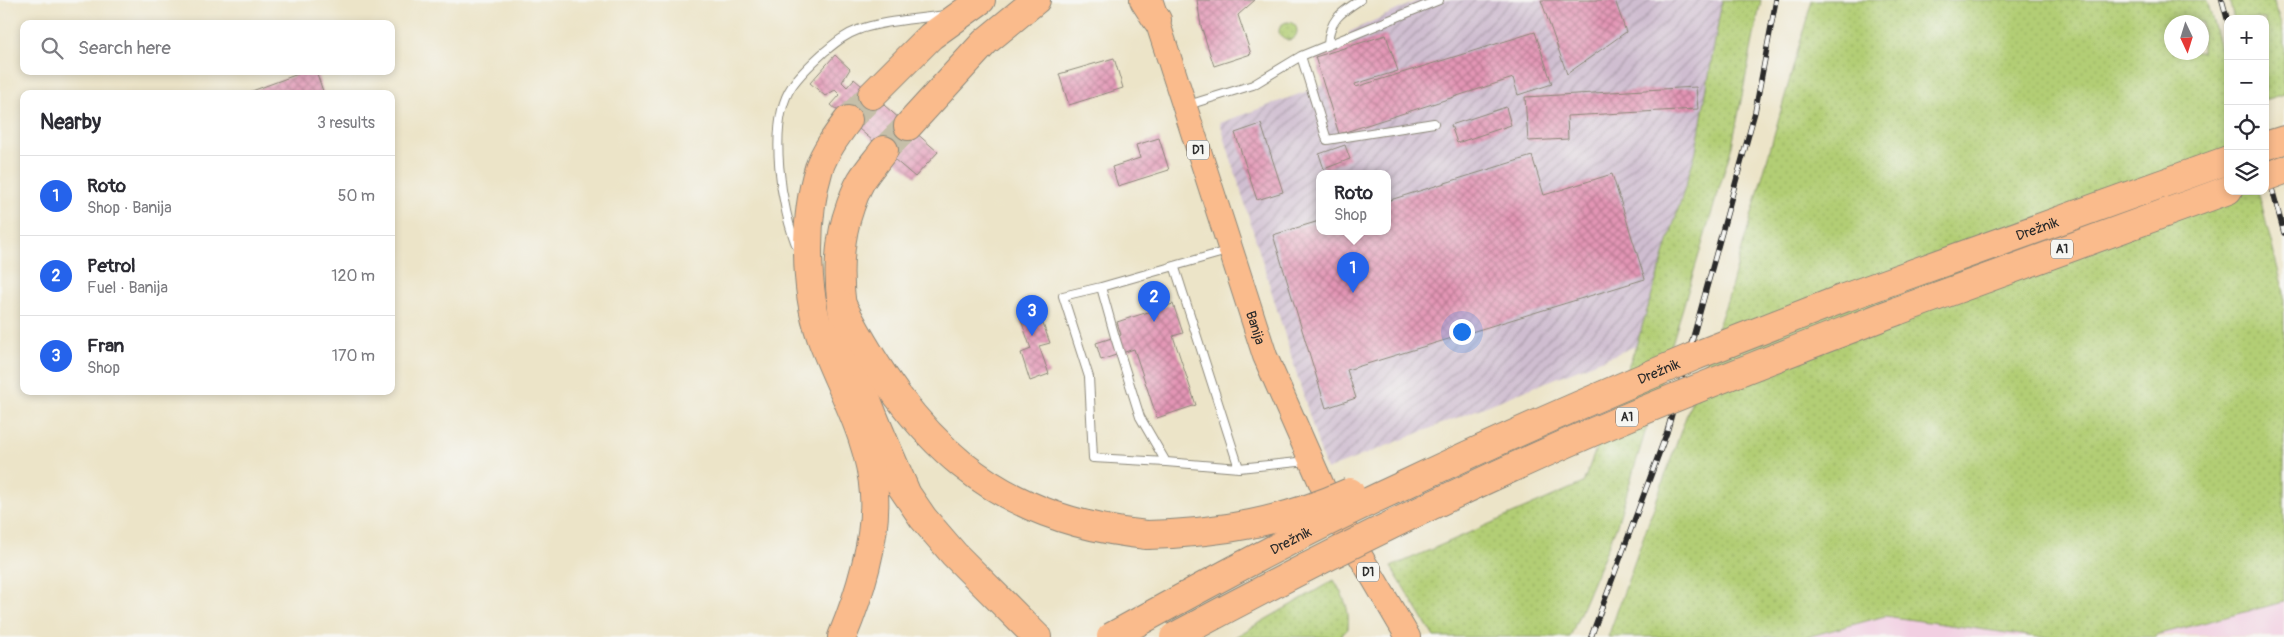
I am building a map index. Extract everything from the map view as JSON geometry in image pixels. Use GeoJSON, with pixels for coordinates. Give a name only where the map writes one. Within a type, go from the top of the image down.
{"type":"FeatureCollection","features":[{"type":"Feature","properties":{"kind":"highway"},"geometry":{"type":"LineString","coordinates":[[908,126],[986,42],[1036,0]]}},
{"type":"Feature","properties":{"kind":"highway"},"geometry":{"type":"LineString","coordinates":[[872,95],[931,36],[971,6]]}},
{"type":"Feature","properties":{"kind":"highway"},"geometry":{"type":"LineString","coordinates":[[842,637],[863,575],[873,525],[874,494],[871,467],[860,432],[821,335],[809,275],[808,235],[813,194],[820,167],[833,142],[848,120]]}},
{"type":"Feature","properties":{"kind":"highway"},"geometry":{"type":"LineString","coordinates":[[2269,145],[2284,140]]}},
{"type":"Feature","properties":{"kind":"highway"},"geometry":{"type":"LineString","coordinates":[[884,150],[860,182],[850,207],[842,237],[839,272],[842,306],[849,344],[863,389],[905,490]]}},
{"type":"Feature","properties":{"kind":"highway","name":"Drežnik"},"geometry":{"type":"LineString","coordinates":[[1111,637],[1342,514],[1597,397],[1767,327],[2046,224],[2224,161]]}},
{"type":"Feature","properties":{"kind":"highway"},"geometry":{"type":"LineString","coordinates":[[2269,176],[2284,170]]}},
{"type":"Feature","properties":{"kind":"highway","name":"A1"},"geometry":{"type":"LineString","coordinates":[[1174,637],[1363,538],[1622,419],[1907,307],[2224,191]]}},
{"type":"Feature","properties":{"kind":"highway"},"geometry":{"type":"LineString","coordinates":[[842,306],[857,335],[903,404],[936,442],[969,472],[1003,495],[1071,523],[1114,532],[1147,535],[1186,534],[1226,530],[1280,518],[1342,496],[1457,445],[1476,440],[1496,442]]}},
{"type":"Feature","properties":{"kind":"highway"},"geometry":{"type":"LineString","coordinates":[[860,432],[905,490],[923,518],[954,554],[1037,637]]}},
{"type":"Feature","properties":{"kind":"main road","name":"Banija"},"geometry":{"type":"LineString","coordinates":[[1150,6],[1264,356],[1309,460],[1342,528],[1408,637]]}},
{"type":"Feature","properties":{"kind":"lane"},"geometry":{"type":"LineString","coordinates":[[1328,45],[1330,26],[1346,9],[1360,0]]}},
{"type":"Feature","properties":{"kind":"lane"},"geometry":{"type":"LineString","coordinates":[[1184,107],[1252,85],[1301,56],[1350,38],[1439,0]]}},
{"type":"Feature","properties":{"kind":"lane"},"geometry":{"type":"LineString","coordinates":[[809,275],[792,235],[784,203],[779,168],[782,111],[791,87],[839,39],[859,29],[971,6]]}},
{"type":"Feature","properties":{"kind":"lane"},"geometry":{"type":"LineString","coordinates":[[1301,56],[1326,140],[1434,123]]}},
{"type":"Feature","properties":{"kind":"lane"},"geometry":{"type":"LineString","coordinates":[[1229,251],[1175,268],[1063,296],[1089,377],[1093,458],[1238,468],[1309,460]]}},
{"type":"Feature","properties":{"kind":"lane"},"geometry":{"type":"LineString","coordinates":[[1175,268],[1238,468]]}},
{"type":"Feature","properties":{"kind":"lane"},"geometry":{"type":"LineString","coordinates":[[1101,287],[1114,337],[1140,417],[1166,462]]}},
{"type":"Feature","properties":{"kind":"shaded area"},"geometry":{"type":"Polygon","coordinates":[[[1419,0],[1722,0],[1696,151],[1636,346],[1326,470],[1220,123],[1324,85],[1315,57],[1352,46],[1349,32],[1419,0]]]}},
{"type":"Feature","properties":{"kind":"shaded area"},"geometry":{"type":"Polygon","coordinates":[[[2284,602],[2284,637],[2155,635],[2284,602]]]}},
{"type":"Feature","properties":{"kind":"shaded area"},"geometry":{"type":"Polygon","coordinates":[[[1885,616],[2036,637],[1807,637],[1885,616]]]}},
{"type":"Feature","properties":{"kind":"green space"},"geometry":{"type":"Polygon","coordinates":[[[1722,0],[1761,0],[1732,146],[1617,525],[1570,637],[1434,637],[1391,567],[1583,483],[1636,346],[1696,151],[1722,0]]]}},
{"type":"Feature","properties":{"kind":"green space"},"geometry":{"type":"Polygon","coordinates":[[[1812,0],[2207,0],[2224,62],[2224,195],[2259,195],[2284,293],[2284,602],[2156,635],[2157,637],[2036,637],[1885,616],[1807,637],[1608,637],[1729,295],[1812,0]]]}},
{"type":"Feature","properties":{"kind":"green space"},"geometry":{"type":"Polygon","coordinates":[[[2229,0],[2274,0],[2284,35],[2284,94],[2269,99],[2269,15],[2233,15],[2229,0]]]}},
{"type":"Feature","properties":{"kind":"green space"},"geometry":{"type":"Polygon","coordinates":[[[1288,22],[1294,25],[1297,31],[1294,37],[1288,40],[1282,37],[1279,31],[1282,25],[1288,22]]]}},
{"type":"Feature","properties":{"kind":"green space"},"geometry":{"type":"Polygon","coordinates":[[[1334,580],[1343,597],[1348,615],[1348,629],[1340,637],[1235,637],[1334,580]]]}},
{"type":"Feature","properties":{"kind":"building"},"geometry":{"type":"Polygon","coordinates":[[[1197,0],[1255,0],[1238,15],[1251,54],[1214,66],[1201,26],[1197,0]]]}},
{"type":"Feature","properties":{"kind":"building"},"geometry":{"type":"Polygon","coordinates":[[[1541,0],[1615,0],[1626,32],[1567,74],[1541,0]]]}},
{"type":"Feature","properties":{"kind":"building"},"geometry":{"type":"Polygon","coordinates":[[[1535,32],[1552,84],[1518,95],[1513,78],[1339,134],[1315,57],[1386,35],[1398,71],[1355,84],[1356,87],[1535,32]]]}},
{"type":"Feature","properties":{"kind":"building"},"geometry":{"type":"Polygon","coordinates":[[[835,55],[850,69],[842,82],[847,87],[854,79],[938,152],[915,177],[831,105],[840,95],[835,90],[825,96],[810,83],[835,55]]]}},
{"type":"Feature","properties":{"kind":"building"},"geometry":{"type":"Polygon","coordinates":[[[1114,58],[1123,88],[1069,105],[1059,74],[1114,58]]]}},
{"type":"Feature","properties":{"kind":"building"},"geometry":{"type":"Polygon","coordinates":[[[295,75],[317,75],[323,90],[255,90],[295,75]]]}},
{"type":"Feature","properties":{"kind":"building"},"geometry":{"type":"Polygon","coordinates":[[[1696,87],[1698,109],[1567,116],[1568,139],[1528,141],[1525,97],[1696,87]]]}},
{"type":"Feature","properties":{"kind":"building"},"geometry":{"type":"Polygon","coordinates":[[[1506,107],[1511,125],[1457,143],[1451,125],[1506,107]]]}},
{"type":"Feature","properties":{"kind":"building"},"geometry":{"type":"Polygon","coordinates":[[[1261,124],[1283,192],[1257,200],[1235,133],[1261,124]]]}},
{"type":"Feature","properties":{"kind":"building"},"geometry":{"type":"Polygon","coordinates":[[[1159,138],[1169,170],[1118,186],[1112,167],[1140,158],[1136,145],[1159,138]]]}},
{"type":"Feature","properties":{"kind":"building"},"geometry":{"type":"Polygon","coordinates":[[[1345,145],[1350,159],[1324,169],[1319,154],[1345,145]]]}},
{"type":"Feature","properties":{"kind":"building"},"geometry":{"type":"Polygon","coordinates":[[[1532,156],[1544,195],[1612,174],[1645,279],[1347,370],[1356,398],[1326,408],[1273,235],[1316,222],[1316,235],[1391,235],[1391,200],[1532,156]]]}},
{"type":"Feature","properties":{"kind":"building"},"geometry":{"type":"Polygon","coordinates":[[[1173,304],[1183,333],[1173,336],[1196,405],[1157,418],[1134,349],[1101,360],[1096,343],[1121,335],[1117,322],[1173,304]]]}},
{"type":"Feature","properties":{"kind":"building"},"geometry":{"type":"Polygon","coordinates":[[[1039,313],[1050,343],[1039,346],[1049,374],[1030,381],[1021,353],[1031,349],[1021,320],[1039,313]]]}},
{"type":"Feature","properties":{"kind":"tunnel"},"geometry":{"type":"LineString","coordinates":[[848,120],[872,95]]}},
{"type":"Feature","properties":{"kind":"tunnel"},"geometry":{"type":"LineString","coordinates":[[884,150],[908,126]]}},
{"type":"Feature","properties":{"kind":"railway"},"geometry":{"type":"LineString","coordinates":[[1591,637],[1667,432],[1755,112],[1776,0]]}},
{"type":"Feature","properties":{"kind":"railway"},"geometry":{"type":"LineString","coordinates":[[2222,0],[2226,15]]}},
{"type":"Feature","properties":{"kind":"railway"},"geometry":{"type":"LineString","coordinates":[[2269,178],[2284,233]]}},
{"type":"Feature","properties":{"kind":"place","name":"Roto"},"geometry":{"type":"Point","coordinates":[1353,293]}},
{"type":"Feature","properties":{"kind":"place","name":"Petrol"},"geometry":{"type":"Point","coordinates":[1154,322]}},
{"type":"Feature","properties":{"kind":"place","name":"Fran"},"geometry":{"type":"Point","coordinates":[1032,336]}}]}
